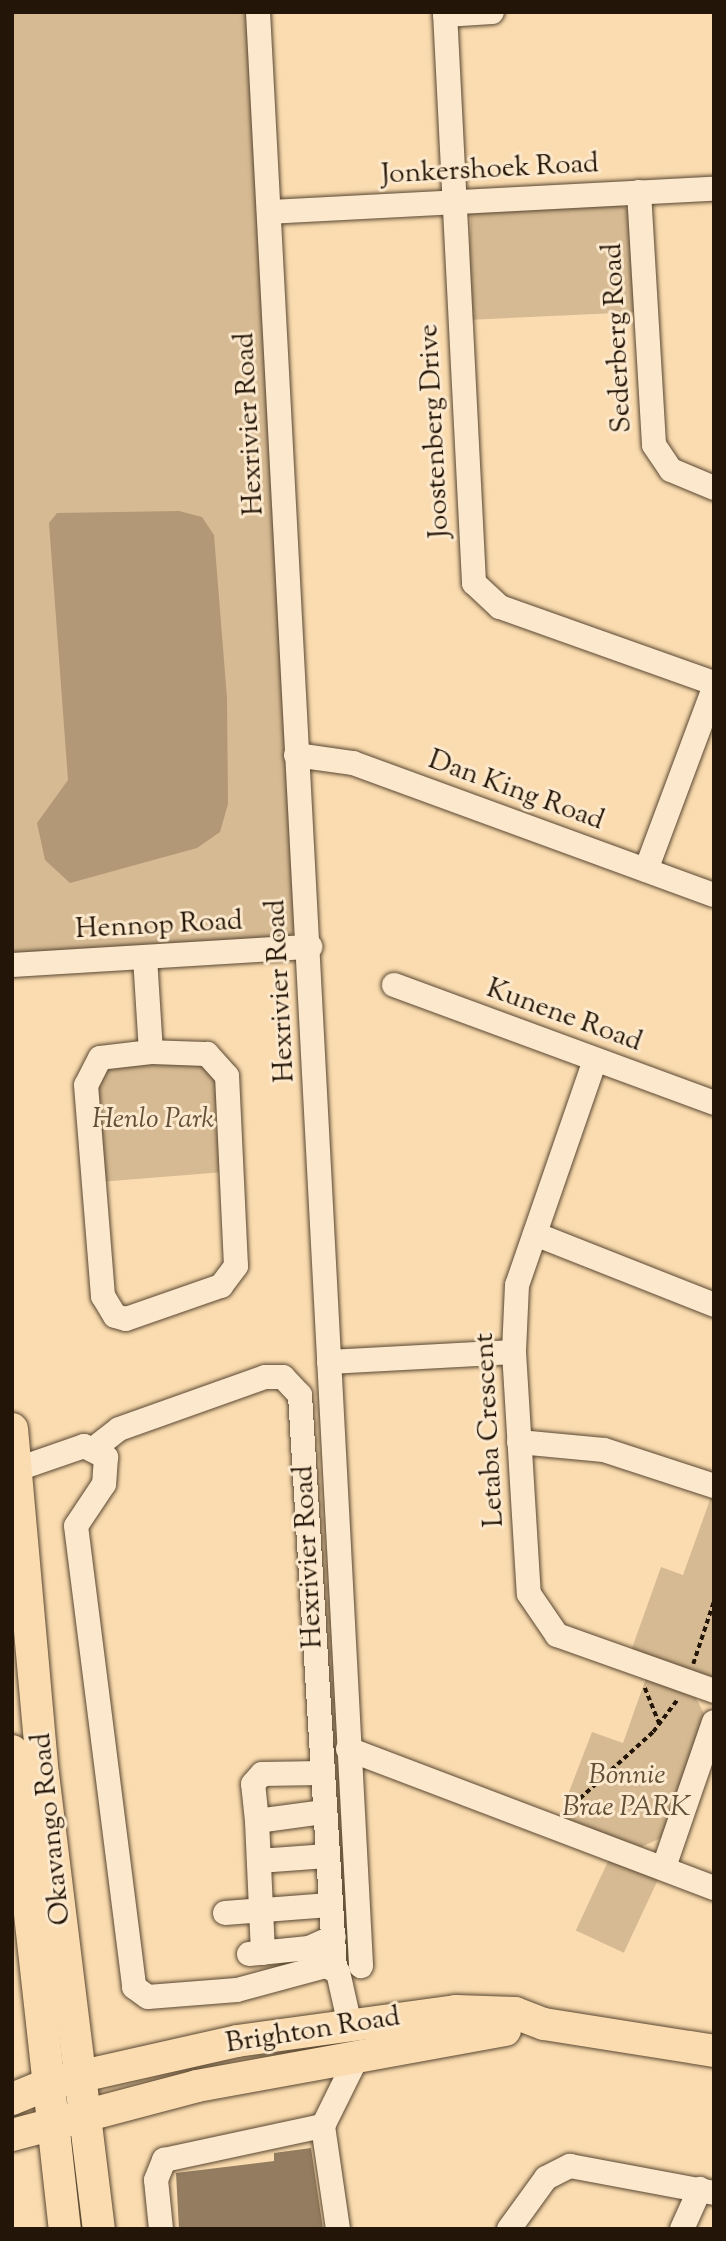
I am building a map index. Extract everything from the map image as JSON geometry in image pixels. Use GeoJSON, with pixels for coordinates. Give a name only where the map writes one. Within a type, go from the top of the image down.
{"type":"FeatureCollection","features":[{"type":"Feature","properties":{"kind":"main road","name":"Okavango Road"},"geometry":{"type":"LineString","coordinates":[[12,1429],[43,1774],[99,2229]]}},
{"type":"Feature","properties":{"kind":"main road","name":"Okavango Road"},"geometry":{"type":"LineString","coordinates":[[12,1751],[51,2083],[65,2229]]}},
{"type":"Feature","properties":{"kind":"main road","name":"Brighton Road"},"geometry":{"type":"LineString","coordinates":[[12,2099],[51,2083],[82,2075],[349,2021],[456,2011],[515,2013],[544,2024],[714,2051]]}},
{"type":"Feature","properties":{"kind":"main road","name":"Brighton Road"},"geometry":{"type":"LineString","coordinates":[[12,2135],[86,2114],[359,2053],[544,2024]]}},
{"type":"Feature","properties":{"kind":"street","name":"Hexrivier Road"},"geometry":{"type":"LineString","coordinates":[[258,12],[296,755],[310,947],[348,1749],[361,1966]]}},
{"type":"Feature","properties":{"kind":"street"},"geometry":{"type":"LineString","coordinates":[[445,14],[492,12]]}},
{"type":"Feature","properties":{"kind":"street","name":"Joostenberg Drive"},"geometry":{"type":"LineString","coordinates":[[445,14],[477,590],[500,607],[714,685]]}},
{"type":"Feature","properties":{"kind":"street","name":"Jonkershoek Road"},"geometry":{"type":"LineString","coordinates":[[269,212],[714,188]]}},
{"type":"Feature","properties":{"kind":"street","name":"Sederberg Road"},"geometry":{"type":"LineString","coordinates":[[639,192],[654,445],[671,470],[714,488]]}},
{"type":"Feature","properties":{"kind":"street"},"geometry":{"type":"LineString","coordinates":[[646,870],[714,685]]}},
{"type":"Feature","properties":{"kind":"street","name":"Dan King Road"},"geometry":{"type":"LineString","coordinates":[[296,755],[353,763],[714,895]]}},
{"type":"Feature","properties":{"kind":"street","name":"Hennop Road"},"geometry":{"type":"LineString","coordinates":[[12,965],[310,947]]}},
{"type":"Feature","properties":{"kind":"street"},"geometry":{"type":"LineString","coordinates":[[145,957],[151,1052]]}},
{"type":"Feature","properties":{"kind":"street","name":"Kunene Road"},"geometry":{"type":"LineString","coordinates":[[394,985],[714,1103]]}},
{"type":"Feature","properties":{"kind":"street"},"geometry":{"type":"LineString","coordinates":[[151,1052],[207,1054],[227,1076],[236,1266],[221,1286],[126,1319],[115,1316],[103,1296],[86,1085],[100,1058],[151,1052]]}},
{"type":"Feature","properties":{"kind":"street","name":"Letaba Crescent"},"geometry":{"type":"LineString","coordinates":[[595,1060],[517,1285],[514,1352],[528,1594],[535,1612],[557,1635],[714,1691]]}},
{"type":"Feature","properties":{"kind":"street"},"geometry":{"type":"LineString","coordinates":[[535,1234],[714,1305]]}},
{"type":"Feature","properties":{"kind":"street"},"geometry":{"type":"LineString","coordinates":[[329,1362],[514,1352]]}},
{"type":"Feature","properties":{"kind":"street"},"geometry":{"type":"LineString","coordinates":[[96,1447],[119,1429],[265,1377],[293,1384],[300,1395],[335,1969],[349,2021]]}},
{"type":"Feature","properties":{"kind":"street"},"geometry":{"type":"LineString","coordinates":[[519,1442],[604,1450],[714,1486]]}},
{"type":"Feature","properties":{"kind":"street"},"geometry":{"type":"LineString","coordinates":[[15,1471],[83,1446],[96,1447],[106,1457],[107,1472],[76,1526],[130,1978],[148,1997],[237,1990],[326,1966],[335,1969]]}},
{"type":"Feature","properties":{"kind":"street"},"geometry":{"type":"LineString","coordinates":[[663,1867],[714,1722]]}},
{"type":"Feature","properties":{"kind":"street"},"geometry":{"type":"LineString","coordinates":[[348,1749],[714,1888]]}},
{"type":"Feature","properties":{"kind":"street"},"geometry":{"type":"LineString","coordinates":[[322,1773],[262,1774],[253,1784],[260,1910],[256,1954],[309,1948],[334,1937]]}},
{"type":"Feature","properties":{"kind":"street"},"geometry":{"type":"LineString","coordinates":[[257,1821],[324,1812]]}},
{"type":"Feature","properties":{"kind":"street"},"geometry":{"type":"LineString","coordinates":[[259,1861],[327,1856]]}},
{"type":"Feature","properties":{"kind":"street"},"geometry":{"type":"LineString","coordinates":[[225,1913],[330,1905]]}},
{"type":"Feature","properties":{"kind":"street"},"geometry":{"type":"LineString","coordinates":[[338,2229],[323,2126],[359,2053]]}},
{"type":"Feature","properties":{"kind":"street"},"geometry":{"type":"LineString","coordinates":[[161,2229],[156,2180],[164,2160],[323,2126]]}},
{"type":"Feature","properties":{"kind":"street"},"geometry":{"type":"LineString","coordinates":[[509,2229],[546,2178],[570,2166],[707,2191],[682,2229]]}},
{"type":"Feature","properties":{"kind":"path"},"geometry":{"type":"LineString","coordinates":[[559,1827],[564,1812],[660,1725],[685,1681],[714,1601]]}},
{"type":"Feature","properties":{"kind":"path"},"geometry":{"type":"LineString","coordinates":[[647,1667],[644,1685],[660,1725]]}},
{"type":"Feature","properties":{"kind":"green space"},"geometry":{"type":"Polygon","coordinates":[[[12,12],[248,12],[295,927],[290,937],[12,958],[12,12]]]}},
{"type":"Feature","properties":{"kind":"green space"},"geometry":{"type":"Polygon","coordinates":[[[620,204],[629,211],[638,312],[467,320],[471,213],[620,204]]]}},
{"type":"Feature","properties":{"kind":"green space","name":"Henlo Park"},"geometry":{"type":"Polygon","coordinates":[[[192,1059],[216,1076],[224,1172],[99,1182],[97,1071],[192,1059]]]}},
{"type":"Feature","properties":{"kind":"green space"},"geometry":{"type":"Polygon","coordinates":[[[711,1497],[714,1498],[714,1682],[631,1651],[661,1567],[683,1575],[711,1497]]]}},
{"type":"Feature","properties":{"kind":"green space","name":"Bonnie Brae PARK"},"geometry":{"type":"Polygon","coordinates":[[[646,1678],[696,1698],[705,1716],[661,1838],[641,1847],[559,1818],[592,1732],[623,1743],[646,1678]]]}},
{"type":"Feature","properties":{"kind":"green space"},"geometry":{"type":"Polygon","coordinates":[[[610,1857],[658,1879],[624,1953],[576,1930],[610,1857]]]}},
{"type":"Feature","properties":{"kind":"shaded area"},"geometry":{"type":"Polygon","coordinates":[[[179,511],[202,517],[214,535],[227,698],[228,804],[220,832],[197,848],[70,883],[45,860],[37,823],[68,780],[49,523],[57,513],[179,511]]]}},
{"type":"Feature","properties":{"kind":"building"},"geometry":{"type":"Polygon","coordinates":[[[311,2148],[323,2229],[179,2229],[176,2173],[274,2161],[274,2153],[311,2148]]]}}]}
